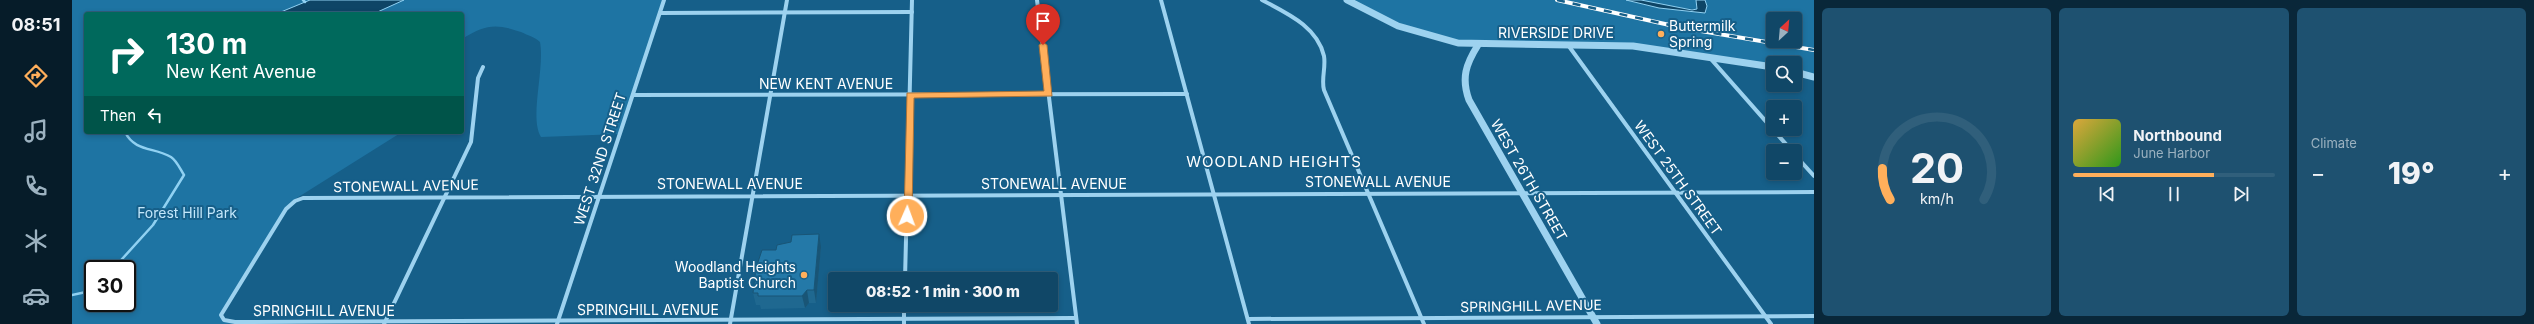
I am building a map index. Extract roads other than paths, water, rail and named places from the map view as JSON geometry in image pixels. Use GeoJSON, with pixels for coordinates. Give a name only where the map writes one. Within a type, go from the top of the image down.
{"type":"FeatureCollection","features":[{"type":"Feature","properties":{"kind":"street","name":"WEST 32ND STREET"},"geometry":{"type":"LineString","coordinates":[[557,323],[664,0]]}},
{"type":"Feature","properties":{"kind":"street"},"geometry":{"type":"LineString","coordinates":[[730,323],[771,95],[786,0]]}},
{"type":"Feature","properties":{"kind":"street"},"geometry":{"type":"LineString","coordinates":[[905,272],[912,0]]}},
{"type":"Feature","properties":{"kind":"street"},"geometry":{"type":"LineString","coordinates":[[1037,0],[1077,324]]}},
{"type":"Feature","properties":{"kind":"street"},"geometry":{"type":"LineString","coordinates":[[1161,0],[1248,322]]}},
{"type":"Feature","properties":{"kind":"street"},"geometry":{"type":"LineString","coordinates":[[1262,0],[1302,24],[1317,40],[1324,58],[1321,80],[1324,90],[1423,321]]}},
{"type":"Feature","properties":{"kind":"street","name":"RIVERSIDE DRIVE"},"geometry":{"type":"LineString","coordinates":[[1347,0],[1409,30],[1440,39],[1478,45],[1633,46],[1766,66]]}},
{"type":"Feature","properties":{"kind":"street"},"geometry":{"type":"LineString","coordinates":[[660,13],[912,12]]}},
{"type":"Feature","properties":{"kind":"street","name":"WEST 26TH STREET"},"geometry":{"type":"LineString","coordinates":[[1478,45],[1464,69],[1465,89],[1472,106],[1595,321]]}},
{"type":"Feature","properties":{"kind":"street","name":"WEST 25TH STREET"},"geometry":{"type":"LineString","coordinates":[[1568,45],[1771,324]]}},
{"type":"Feature","properties":{"kind":"street"},"geometry":{"type":"LineString","coordinates":[[1709,57],[1786,144]]}},
{"type":"Feature","properties":{"kind":"street"},"geometry":{"type":"LineString","coordinates":[[384,323],[471,142],[478,78],[483,67]]}},
{"type":"Feature","properties":{"kind":"street"},"geometry":{"type":"LineString","coordinates":[[1802,74],[1814,77]]}},
{"type":"Feature","properties":{"kind":"street","name":"NEW KENT AVENUE"},"geometry":{"type":"LineString","coordinates":[[633,95],[1187,94]]}},
{"type":"Feature","properties":{"kind":"street"},"geometry":{"type":"LineString","coordinates":[[1802,163],[1814,176]]}},
{"type":"Feature","properties":{"kind":"street","name":"STONEWALL AVENUE"},"geometry":{"type":"LineString","coordinates":[[221,318],[224,306],[286,209],[295,201],[306,198],[1814,192]]}},
{"type":"Feature","properties":{"kind":"street","name":"SPRINGHILL AVENUE"},"geometry":{"type":"LineString","coordinates":[[1248,322],[1595,321],[1814,316]]}},
{"type":"Feature","properties":{"kind":"street","name":"SPRINGHILL AVENUE"},"geometry":{"type":"LineString","coordinates":[[221,318],[235,322],[730,323],[904,322],[1076,318]]}},
{"type":"Feature","properties":{"kind":"waterway"},"geometry":{"type":"LineString","coordinates":[[121,260],[153,225],[184,175],[177,163],[171,157],[139,146],[134,143],[126,134]]}},
{"type":"Feature","properties":{"kind":"waterway"},"geometry":{"type":"LineString","coordinates":[[72,295],[84,292]]}},
{"type":"Feature","properties":{"kind":"railway"},"geometry":{"type":"LineString","coordinates":[[1557,0],[1683,28],[1814,50]]}},
{"type":"Feature","properties":{"kind":"place","name":"Buttermilk Spring"},"geometry":{"type":"Point","coordinates":[1661,34]}},
{"type":"Feature","properties":{"kind":"place","name":"Woodland Heights Baptist Church"},"geometry":{"type":"Point","coordinates":[804,275]}},
{"type":"Feature","properties":{"kind":"district","name":"WOODLAND HEIGHTS"},"geometry":{"type":"Point","coordinates":[1274,162]}},
{"type":"Feature","properties":{"kind":"park label","name":"Forest Hill Park"},"geometry":{"type":"Point","coordinates":[187,213]}}]}
